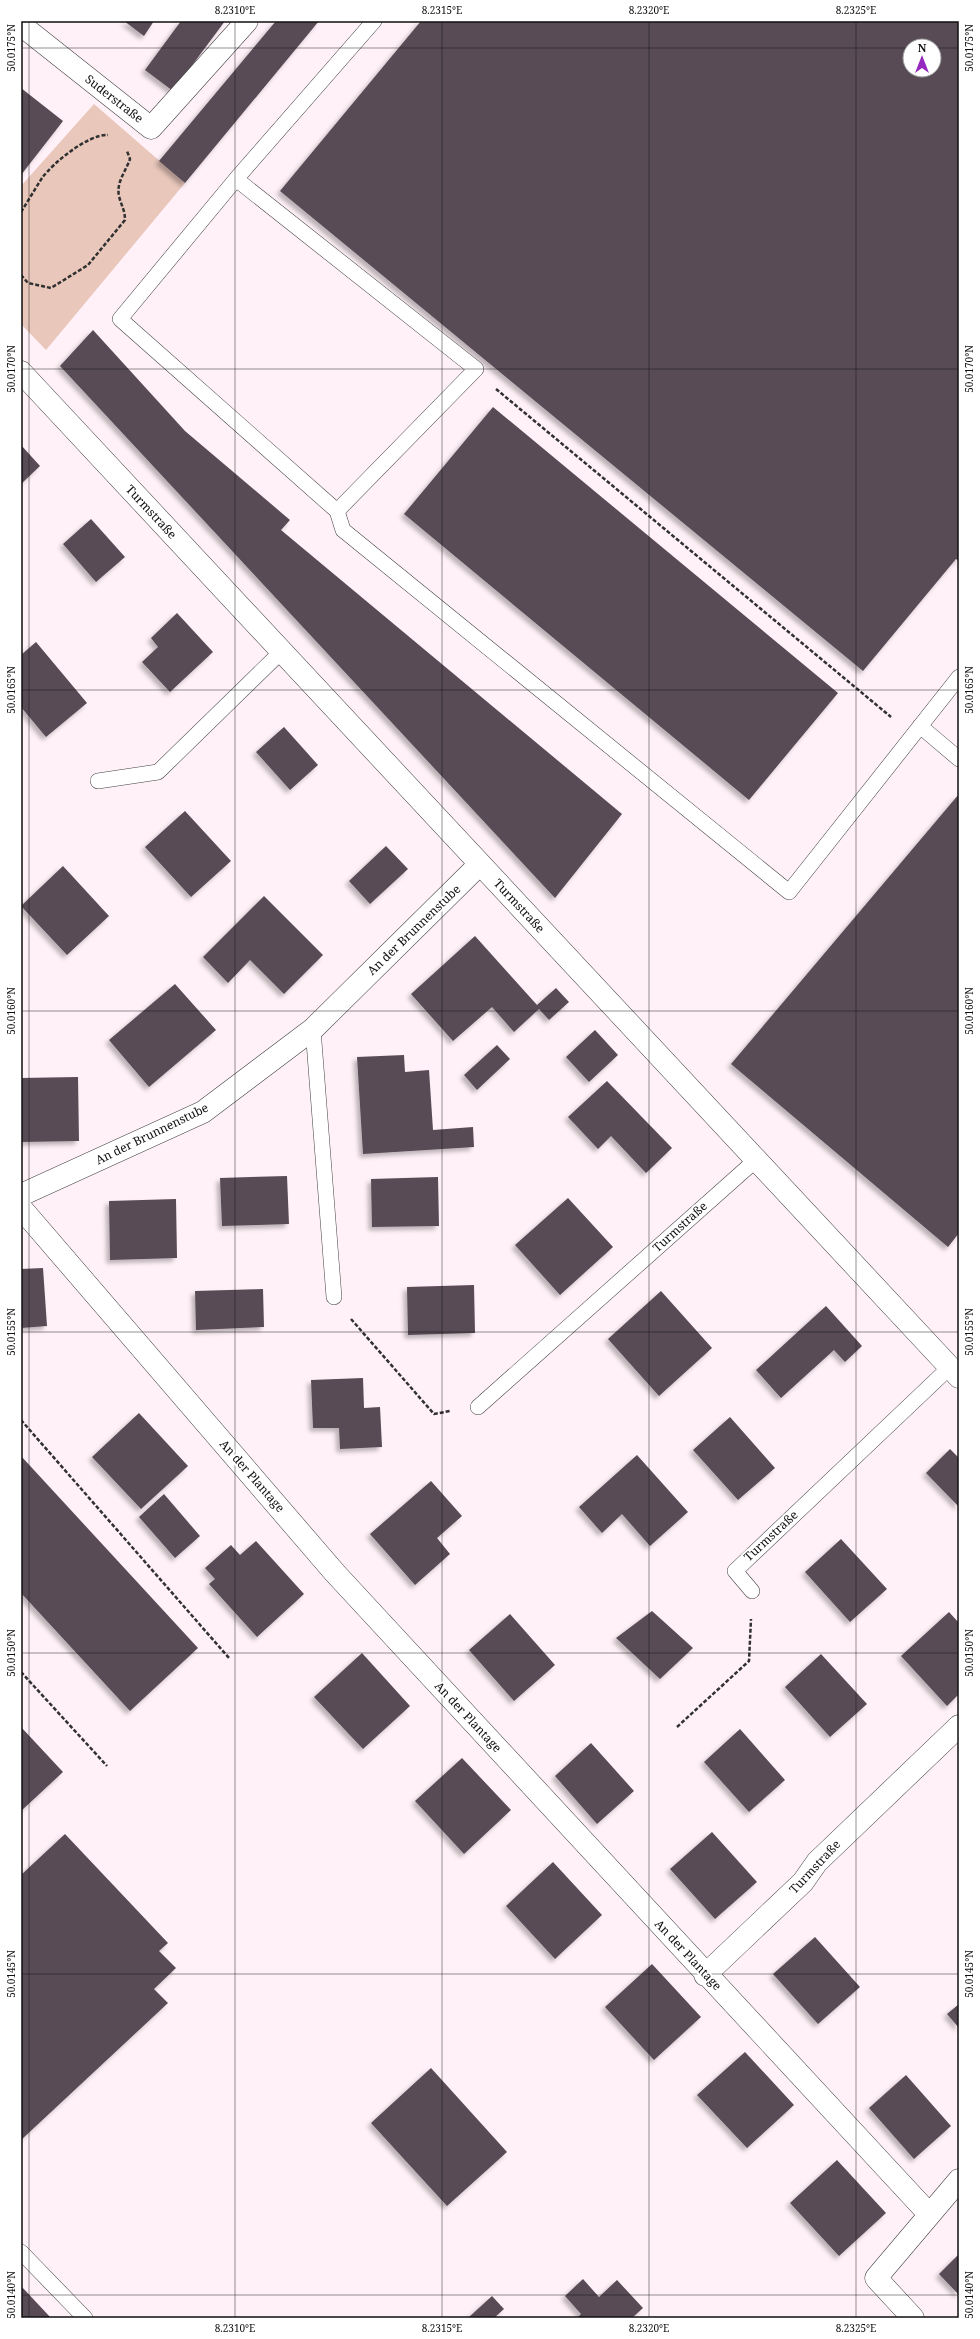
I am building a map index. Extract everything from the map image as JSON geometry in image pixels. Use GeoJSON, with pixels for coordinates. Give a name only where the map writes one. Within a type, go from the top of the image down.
{"type":"FeatureCollection","features":[{"type":"Feature","properties":{"kind":"street","name":"Suderstraße"},"geometry":{"type":"LineString","coordinates":[[21,25],[151,128],[247,21]]}},
{"type":"Feature","properties":{"kind":"street","name":"Turmstraße"},"geometry":{"type":"LineString","coordinates":[[21,372],[281,652],[757,1159],[954,1372]]}},
{"type":"Feature","properties":{"kind":"street","name":"An der Brunnenstube"},"geometry":{"type":"LineString","coordinates":[[21,1195],[203,1112],[313,1028],[480,864]]}},
{"type":"Feature","properties":{"kind":"street","name":"An der Plantage"},"geometry":{"type":"LineString","coordinates":[[21,1208],[336,1573],[705,1975],[929,2214]]}},
{"type":"Feature","properties":{"kind":"street","name":"Turmstraße"},"geometry":{"type":"LineString","coordinates":[[705,1975],[803,1882],[817,1862],[959,1726]]}},
{"type":"Feature","properties":{"kind":"street"},"geometry":{"type":"LineString","coordinates":[[913,2318],[876,2278],[959,2180]]}},
{"type":"Feature","properties":{"kind":"lane"},"geometry":{"type":"LineString","coordinates":[[374,21],[236,179],[120,319],[337,511],[343,530],[789,892],[959,677]]}},
{"type":"Feature","properties":{"kind":"lane"},"geometry":{"type":"LineString","coordinates":[[236,179],[476,369],[337,511]]}},
{"type":"Feature","properties":{"kind":"lane"},"geometry":{"type":"LineString","coordinates":[[98,781],[158,772],[281,652]]}},
{"type":"Feature","properties":{"kind":"lane"},"geometry":{"type":"LineString","coordinates":[[916,731],[959,759]]}},
{"type":"Feature","properties":{"kind":"lane"},"geometry":{"type":"LineString","coordinates":[[313,1028],[334,1298]]}},
{"type":"Feature","properties":{"kind":"lane","name":"Turmstraße"},"geometry":{"type":"LineString","coordinates":[[478,1407],[757,1159]]}},
{"type":"Feature","properties":{"kind":"lane","name":"Turmstraße"},"geometry":{"type":"LineString","coordinates":[[752,1591],[734,1571],[954,1372]]}},
{"type":"Feature","properties":{"kind":"lane"},"geometry":{"type":"LineString","coordinates":[[21,2252],[85,2318]]}},
{"type":"Feature","properties":{"kind":"path"},"geometry":{"type":"LineString","coordinates":[[21,212],[43,177],[64,157],[87,141],[105,134],[112,135]]}},
{"type":"Feature","properties":{"kind":"path"},"geometry":{"type":"LineString","coordinates":[[21,275],[28,283],[51,288],[88,265],[125,220],[125,211],[119,196],[119,181],[130,159],[127,150],[122,147]]}},
{"type":"Feature","properties":{"kind":"path"},"geometry":{"type":"LineString","coordinates":[[476,369],[488,382],[916,731]]}},
{"type":"Feature","properties":{"kind":"path"},"geometry":{"type":"LineString","coordinates":[[334,1298],[366,1339],[434,1414],[478,1407]]}},
{"type":"Feature","properties":{"kind":"path"},"geometry":{"type":"LineString","coordinates":[[21,1420],[229,1658]]}},
{"type":"Feature","properties":{"kind":"path"},"geometry":{"type":"LineString","coordinates":[[678,1728],[749,1661],[752,1591]]}},
{"type":"Feature","properties":{"kind":"path"},"geometry":{"type":"LineString","coordinates":[[21,1672],[107,1766]]}},
{"type":"Feature","properties":{"kind":"shaded area"},"geometry":{"type":"Polygon","coordinates":[[[94,104],[185,183],[46,350],[21,324],[21,186],[94,104]]]}},
{"type":"Feature","properties":{"kind":"building"},"geometry":{"type":"Polygon","coordinates":[[[124,21],[154,21],[144,36],[124,21]]]}},
{"type":"Feature","properties":{"kind":"building"},"geometry":{"type":"Polygon","coordinates":[[[181,21],[225,21],[173,91],[145,70],[181,21]]]}},
{"type":"Feature","properties":{"kind":"building"},"geometry":{"type":"Polygon","coordinates":[[[276,21],[319,21],[185,183],[159,161],[276,21]]]}},
{"type":"Feature","properties":{"kind":"building"},"geometry":{"type":"Polygon","coordinates":[[[421,21],[959,21],[959,561],[956,559],[863,671],[280,191],[421,21]]]}},
{"type":"Feature","properties":{"kind":"building"},"geometry":{"type":"Polygon","coordinates":[[[21,88],[63,121],[21,175],[21,88]]]}},
{"type":"Feature","properties":{"kind":"building"},"geometry":{"type":"Polygon","coordinates":[[[93,330],[185,431],[290,520],[281,530],[622,814],[555,898],[60,366],[93,330]]]}},
{"type":"Feature","properties":{"kind":"building"},"geometry":{"type":"Polygon","coordinates":[[[493,407],[838,693],[749,800],[404,514],[493,407]]]}},
{"type":"Feature","properties":{"kind":"building"},"geometry":{"type":"Polygon","coordinates":[[[21,445],[40,466],[21,484],[21,445]]]}},
{"type":"Feature","properties":{"kind":"building"},"geometry":{"type":"Polygon","coordinates":[[[91,519],[125,557],[96,582],[63,544],[91,519]]]}},
{"type":"Feature","properties":{"kind":"building"},"geometry":{"type":"Polygon","coordinates":[[[177,613],[213,652],[170,692],[142,662],[158,647],[151,638],[177,613]]]}},
{"type":"Feature","properties":{"kind":"building"},"geometry":{"type":"Polygon","coordinates":[[[36,642],[87,703],[46,737],[21,707],[21,655],[36,642]]]}},
{"type":"Feature","properties":{"kind":"building"},"geometry":{"type":"Polygon","coordinates":[[[284,727],[318,765],[290,790],[256,752],[284,727]]]}},
{"type":"Feature","properties":{"kind":"building"},"geometry":{"type":"Polygon","coordinates":[[[959,794],[959,1233],[948,1247],[731,1064],[959,794]]]}},
{"type":"Feature","properties":{"kind":"building"},"geometry":{"type":"Polygon","coordinates":[[[185,811],[231,861],[191,897],[145,847],[185,811]]]}},
{"type":"Feature","properties":{"kind":"building"},"geometry":{"type":"Polygon","coordinates":[[[386,846],[408,869],[370,904],[349,881],[386,846]]]}},
{"type":"Feature","properties":{"kind":"building"},"geometry":{"type":"Polygon","coordinates":[[[63,866],[109,916],[67,955],[21,906],[63,866]]]}},
{"type":"Feature","properties":{"kind":"building"},"geometry":{"type":"Polygon","coordinates":[[[264,896],[323,955],[284,994],[250,960],[228,983],[203,957],[264,896]]]}},
{"type":"Feature","properties":{"kind":"building"},"geometry":{"type":"Polygon","coordinates":[[[475,936],[537,1005],[556,988],[569,1002],[549,1020],[539,1009],[514,1032],[492,1007],[453,1041],[411,994],[475,936]]]}},
{"type":"Feature","properties":{"kind":"building"},"geometry":{"type":"Polygon","coordinates":[[[175,984],[216,1030],[149,1087],[109,1040],[175,984]]]}},
{"type":"Feature","properties":{"kind":"building"},"geometry":{"type":"Polygon","coordinates":[[[595,1030],[618,1055],[589,1082],[566,1057],[595,1030]]]}},
{"type":"Feature","properties":{"kind":"building"},"geometry":{"type":"Polygon","coordinates":[[[497,1045],[510,1059],[477,1090],[464,1075],[497,1045]]]}},
{"type":"Feature","properties":{"kind":"building"},"geometry":{"type":"Polygon","coordinates":[[[404,1055],[405,1072],[429,1070],[433,1130],[473,1127],[474,1147],[363,1154],[357,1057],[404,1055]]]}},
{"type":"Feature","properties":{"kind":"building"},"geometry":{"type":"Polygon","coordinates":[[[78,1077],[79,1141],[21,1142],[21,1078],[78,1077]]]}},
{"type":"Feature","properties":{"kind":"building"},"geometry":{"type":"Polygon","coordinates":[[[607,1081],[672,1148],[646,1173],[611,1136],[598,1149],[568,1117],[607,1081]]]}},
{"type":"Feature","properties":{"kind":"building"},"geometry":{"type":"Polygon","coordinates":[[[287,1176],[289,1224],[222,1226],[220,1178],[287,1176]]]}},
{"type":"Feature","properties":{"kind":"building"},"geometry":{"type":"Polygon","coordinates":[[[438,1177],[439,1226],[372,1227],[371,1179],[438,1177]]]}},
{"type":"Feature","properties":{"kind":"building"},"geometry":{"type":"Polygon","coordinates":[[[568,1198],[613,1247],[560,1295],[515,1245],[568,1198]]]}},
{"type":"Feature","properties":{"kind":"building"},"geometry":{"type":"Polygon","coordinates":[[[176,1199],[177,1258],[110,1260],[109,1201],[176,1199]]]}},
{"type":"Feature","properties":{"kind":"building"},"geometry":{"type":"Polygon","coordinates":[[[43,1268],[47,1326],[21,1328],[21,1269],[43,1268]]]}},
{"type":"Feature","properties":{"kind":"building"},"geometry":{"type":"Polygon","coordinates":[[[474,1285],[475,1333],[408,1335],[407,1287],[474,1285]]]}},
{"type":"Feature","properties":{"kind":"building"},"geometry":{"type":"Polygon","coordinates":[[[263,1289],[264,1327],[196,1330],[195,1291],[263,1289]]]}},
{"type":"Feature","properties":{"kind":"building"},"geometry":{"type":"Polygon","coordinates":[[[661,1291],[712,1348],[659,1396],[608,1339],[661,1291]]]}},
{"type":"Feature","properties":{"kind":"building"},"geometry":{"type":"Polygon","coordinates":[[[826,1306],[862,1346],[845,1362],[834,1350],[781,1398],[756,1370],[826,1306]]]}},
{"type":"Feature","properties":{"kind":"building"},"geometry":{"type":"Polygon","coordinates":[[[363,1378],[364,1408],[380,1407],[382,1447],[340,1449],[339,1428],[313,1428],[311,1380],[363,1378]]]}},
{"type":"Feature","properties":{"kind":"building"},"geometry":{"type":"Polygon","coordinates":[[[139,1413],[188,1466],[141,1509],[92,1457],[139,1413]]]}},
{"type":"Feature","properties":{"kind":"building"},"geometry":{"type":"Polygon","coordinates":[[[730,1417],[775,1468],[738,1500],[693,1450],[730,1417]]]}},
{"type":"Feature","properties":{"kind":"building"},"geometry":{"type":"Polygon","coordinates":[[[950,1449],[959,1458],[959,1507],[926,1473],[950,1449]]]}},
{"type":"Feature","properties":{"kind":"building"},"geometry":{"type":"Polygon","coordinates":[[[637,1455],[688,1512],[650,1546],[622,1514],[602,1533],[579,1507],[637,1455]]]}},
{"type":"Feature","properties":{"kind":"building"},"geometry":{"type":"Polygon","coordinates":[[[21,1456],[198,1648],[130,1711],[21,1593],[21,1456]]]}},
{"type":"Feature","properties":{"kind":"building"},"geometry":{"type":"Polygon","coordinates":[[[431,1481],[462,1516],[437,1538],[450,1554],[415,1585],[370,1534],[431,1481]]]}},
{"type":"Feature","properties":{"kind":"building"},"geometry":{"type":"Polygon","coordinates":[[[164,1494],[200,1536],[175,1558],[139,1517],[164,1494]]]}},
{"type":"Feature","properties":{"kind":"building"},"geometry":{"type":"Polygon","coordinates":[[[841,1539],[887,1589],[850,1622],[805,1572],[841,1539]]]}},
{"type":"Feature","properties":{"kind":"building"},"geometry":{"type":"Polygon","coordinates":[[[256,1541],[304,1594],[257,1637],[209,1584],[215,1579],[205,1568],[231,1545],[240,1555],[256,1541]]]}},
{"type":"Feature","properties":{"kind":"building"},"geometry":{"type":"Polygon","coordinates":[[[652,1611],[693,1648],[660,1679],[616,1638],[652,1611]]]}},
{"type":"Feature","properties":{"kind":"building"},"geometry":{"type":"Polygon","coordinates":[[[949,1612],[959,1623],[959,1694],[947,1706],[901,1656],[949,1612]]]}},
{"type":"Feature","properties":{"kind":"building"},"geometry":{"type":"Polygon","coordinates":[[[510,1614],[555,1665],[514,1701],[469,1650],[510,1614]]]}},
{"type":"Feature","properties":{"kind":"building"},"geometry":{"type":"Polygon","coordinates":[[[362,1653],[410,1706],[363,1749],[314,1697],[362,1653]]]}},
{"type":"Feature","properties":{"kind":"building"},"geometry":{"type":"Polygon","coordinates":[[[821,1654],[867,1704],[830,1737],[785,1687],[821,1654]]]}},
{"type":"Feature","properties":{"kind":"building"},"geometry":{"type":"Polygon","coordinates":[[[21,1727],[63,1772],[21,1811],[21,1727]]]}},
{"type":"Feature","properties":{"kind":"building"},"geometry":{"type":"Polygon","coordinates":[[[740,1729],[785,1780],[749,1812],[704,1762],[740,1729]]]}},
{"type":"Feature","properties":{"kind":"building"},"geometry":{"type":"Polygon","coordinates":[[[591,1743],[634,1791],[597,1824],[555,1776],[591,1743]]]}},
{"type":"Feature","properties":{"kind":"building"},"geometry":{"type":"Polygon","coordinates":[[[462,1758],[511,1810],[464,1854],[415,1801],[462,1758]]]}},
{"type":"Feature","properties":{"kind":"building"},"geometry":{"type":"Polygon","coordinates":[[[712,1832],[757,1882],[715,1919],[670,1869],[712,1832]]]}},
{"type":"Feature","properties":{"kind":"building"},"geometry":{"type":"Polygon","coordinates":[[[65,1834],[168,1943],[159,1951],[176,1968],[154,1989],[168,2003],[21,2140],[21,1875],[65,1834]]]}},
{"type":"Feature","properties":{"kind":"building"},"geometry":{"type":"Polygon","coordinates":[[[553,1862],[602,1915],[555,1959],[506,1906],[553,1862]]]}},
{"type":"Feature","properties":{"kind":"building"},"geometry":{"type":"Polygon","coordinates":[[[815,1937],[860,1987],[818,2024],[773,1974],[815,1937]]]}},
{"type":"Feature","properties":{"kind":"building"},"geometry":{"type":"Polygon","coordinates":[[[652,1964],[701,2017],[654,2060],[605,2007],[652,1964]]]}},
{"type":"Feature","properties":{"kind":"building"},"geometry":{"type":"Polygon","coordinates":[[[959,2004],[959,2028],[947,2014],[959,2004]]]}},
{"type":"Feature","properties":{"kind":"building"},"geometry":{"type":"Polygon","coordinates":[[[745,2052],[794,2105],[747,2148],[697,2095],[745,2052]]]}},
{"type":"Feature","properties":{"kind":"building"},"geometry":{"type":"Polygon","coordinates":[[[431,2068],[507,2152],[447,2206],[371,2123],[431,2068]]]}},
{"type":"Feature","properties":{"kind":"building"},"geometry":{"type":"Polygon","coordinates":[[[906,2075],[951,2126],[914,2159],[869,2108],[906,2075]]]}},
{"type":"Feature","properties":{"kind":"building"},"geometry":{"type":"Polygon","coordinates":[[[837,2160],[886,2213],[839,2256],[790,2203],[837,2160]]]}},
{"type":"Feature","properties":{"kind":"building"},"geometry":{"type":"Polygon","coordinates":[[[959,2254],[959,2295],[939,2274],[959,2254]]]}},
{"type":"Feature","properties":{"kind":"building"},"geometry":{"type":"Polygon","coordinates":[[[583,2279],[599,2297],[617,2280],[643,2308],[632,2318],[577,2318],[581,2314],[565,2296],[583,2279]]]}},
{"type":"Feature","properties":{"kind":"building"},"geometry":{"type":"Polygon","coordinates":[[[21,2286],[51,2318],[21,2318],[21,2286]]]}},
{"type":"Feature","properties":{"kind":"building"},"geometry":{"type":"Polygon","coordinates":[[[492,2296],[504,2309],[494,2318],[468,2318],[492,2296]]]}}]}
